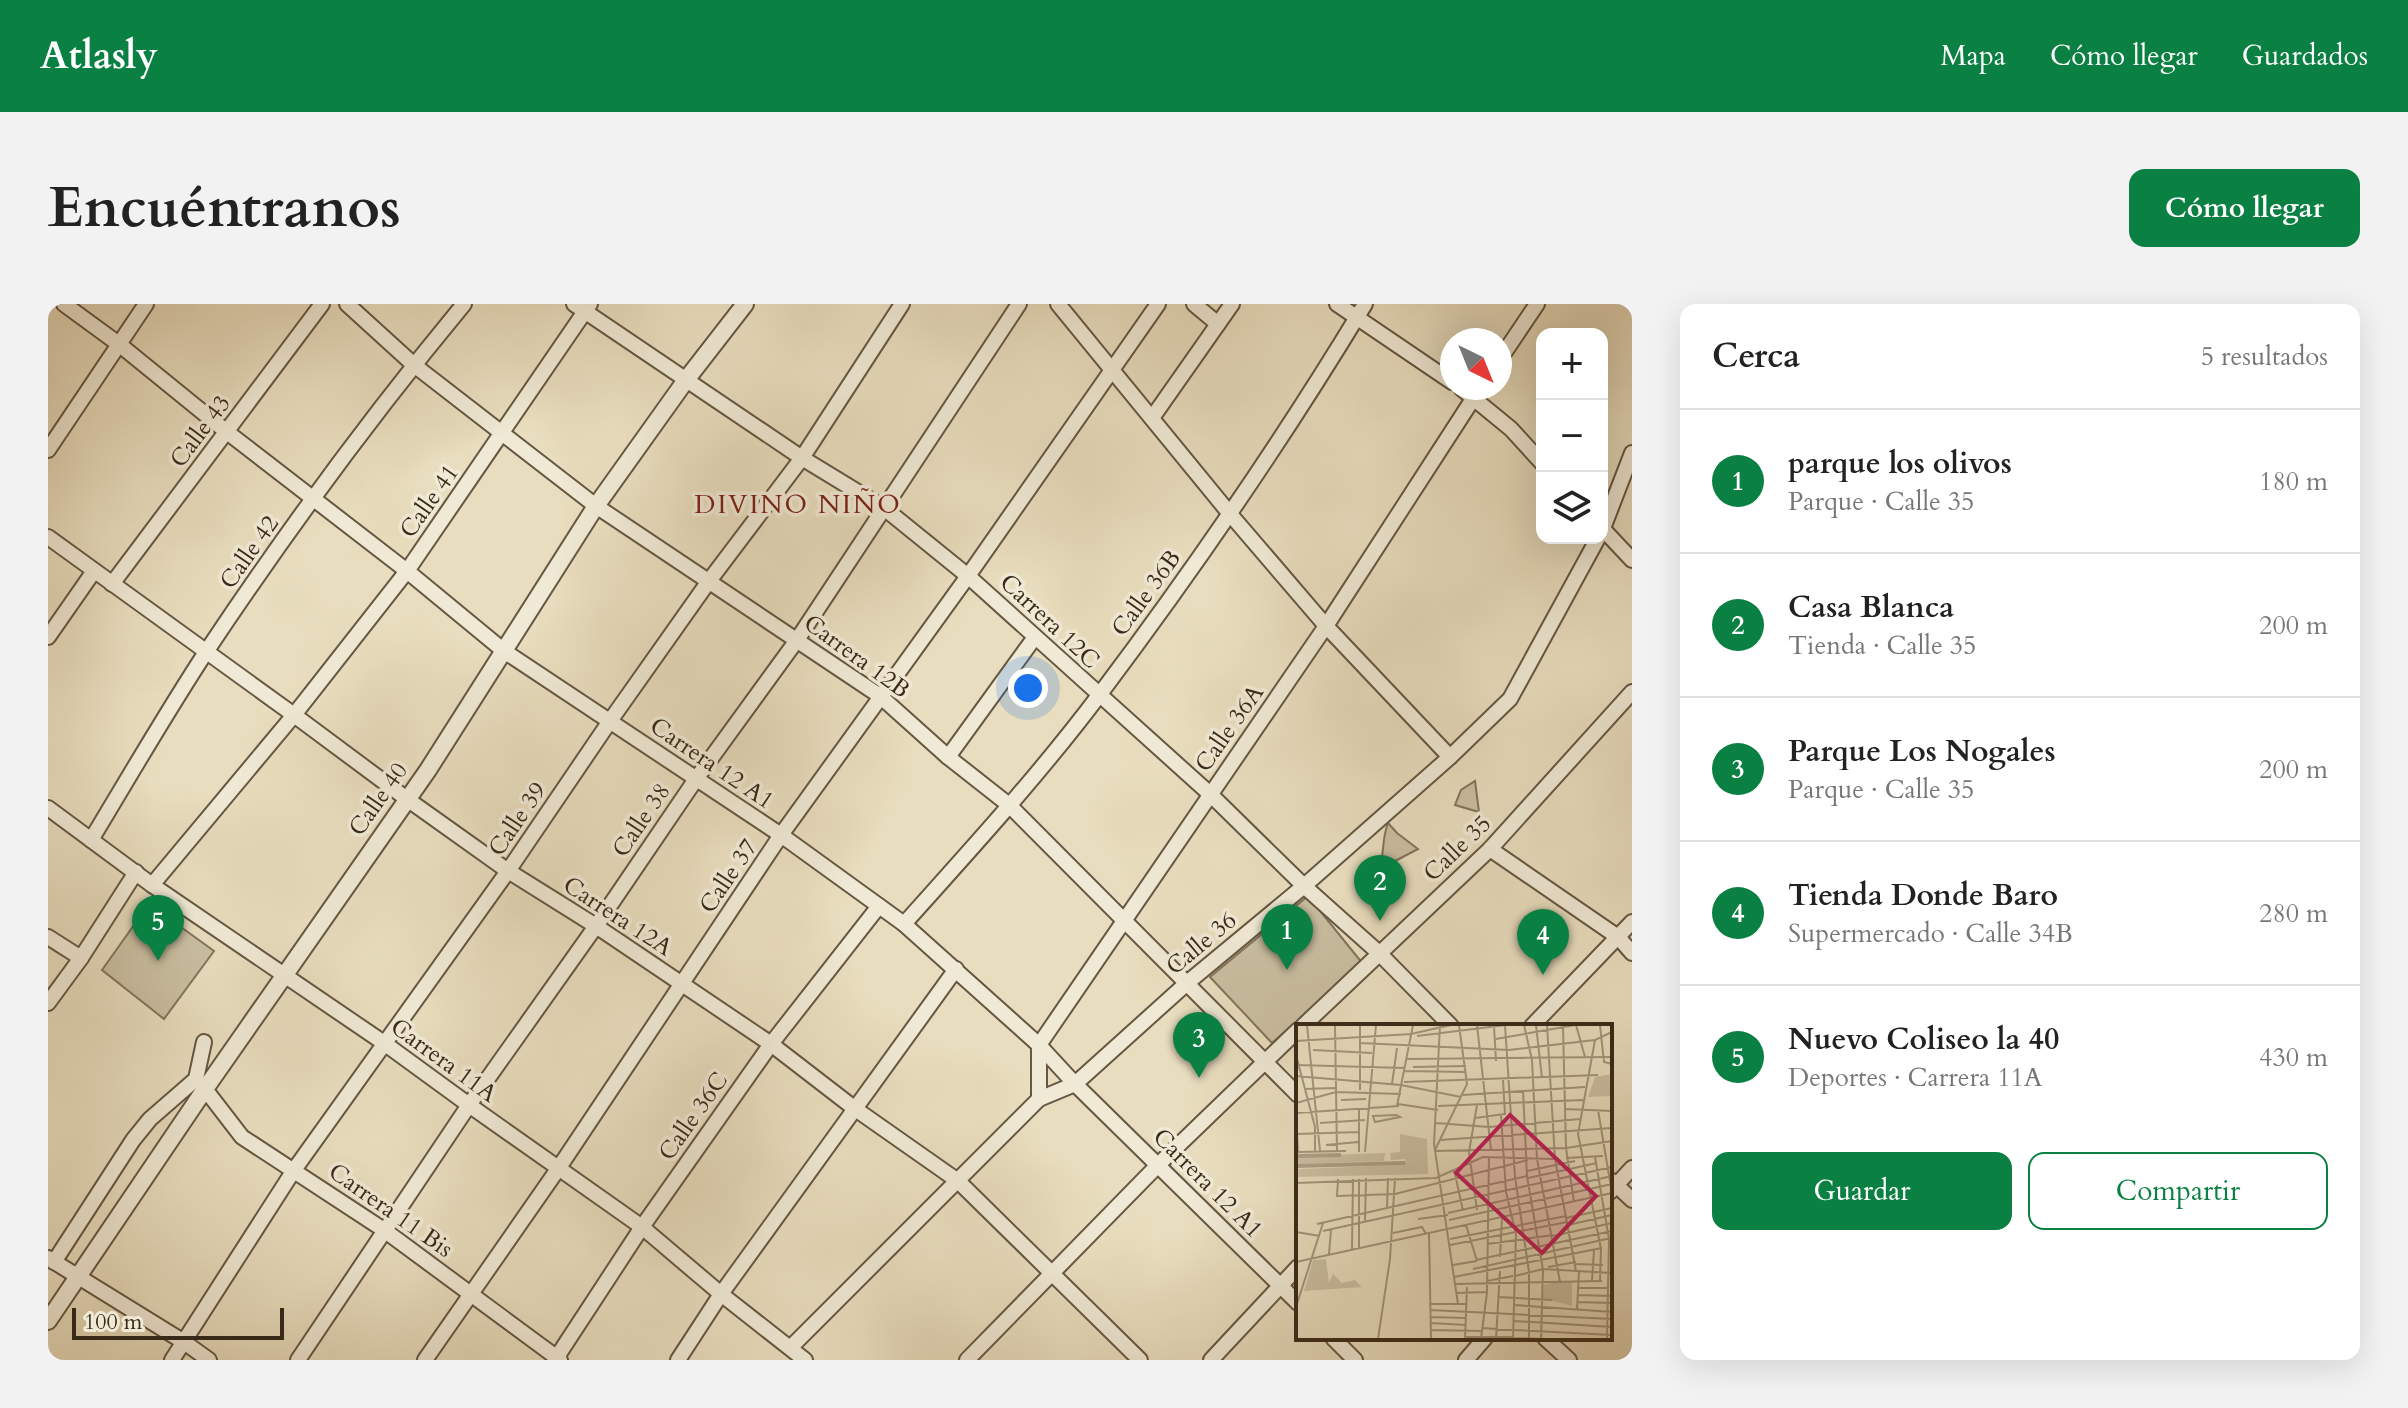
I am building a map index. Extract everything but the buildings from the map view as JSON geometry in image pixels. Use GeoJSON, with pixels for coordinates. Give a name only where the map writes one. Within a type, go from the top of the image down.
{"type":"FeatureCollection","features":[{"type":"Feature","properties":{"kind":"street","name":"Carrera 12 A1"},"geometry":{"type":"LineString","coordinates":[[64,304],[407,571],[504,651],[781,835],[904,924],[1039,1045],[1296,1301]]}},
{"type":"Feature","properties":{"kind":"street"},"geometry":{"type":"LineString","coordinates":[[48,450],[146,304]]}},
{"type":"Feature","properties":{"kind":"street","name":"Calle 43"},"geometry":{"type":"LineString","coordinates":[[112,584],[322,304]]}},
{"type":"Feature","properties":{"kind":"street","name":"Carrera 12B"},"geometry":{"type":"LineString","coordinates":[[347,304],[414,365],[596,506],[880,696],[948,757],[1009,805],[1296,1093]]}},
{"type":"Feature","properties":{"kind":"street","name":"Calle 42"},"geometry":{"type":"LineString","coordinates":[[91,840],[206,653],[313,500],[464,304]]}},
{"type":"Feature","properties":{"kind":"street","name":"Calle 40"},"geometry":{"type":"LineString","coordinates":[[48,1321],[407,799],[596,506],[745,304]]}},
{"type":"Feature","properties":{"kind":"street","name":"Calle 39"},"geometry":{"type":"LineString","coordinates":[[172,1360],[294,1170],[508,871],[709,581],[802,458],[902,304]]}},
{"type":"Feature","properties":{"kind":"street","name":"Calle 38"},"geometry":{"type":"LineString","coordinates":[[298,1360],[469,1105],[696,779],[797,640],[1019,304]]}},
{"type":"Feature","properties":{"kind":"street"},"geometry":{"type":"LineString","coordinates":[[1058,304],[1326,626],[1450,757]]}},
{"type":"Feature","properties":{"kind":"street","name":"Calle 37"},"geometry":{"type":"LineString","coordinates":[[425,1360],[558,1169],[781,835],[968,576],[1158,304]]}},
{"type":"Feature","properties":{"kind":"street"},"geometry":{"type":"LineString","coordinates":[[1194,304],[1218,324]]}},
{"type":"Feature","properties":{"kind":"street"},"geometry":{"type":"LineString","coordinates":[[1152,418],[1232,304]]}},
{"type":"Feature","properties":{"kind":"street"},"geometry":{"type":"LineString","coordinates":[[1337,304],[1440,374]]}},
{"type":"Feature","properties":{"kind":"street","name":"Calle 36B"},"geometry":{"type":"LineString","coordinates":[[904,924],[1009,805],[1099,696],[1230,514],[1365,304]]}},
{"type":"Feature","properties":{"kind":"street"},"geometry":{"type":"LineString","coordinates":[[1512,341],[1537,304]]}},
{"type":"Feature","properties":{"kind":"street","name":"Carrera 12C"},"geometry":{"type":"LineString","coordinates":[[583,307],[802,458],[884,508],[968,576],[1210,794],[1304,886],[1379,953],[1449,1024]]}},
{"type":"Feature","properties":{"kind":"street","name":"Calle 41"},"geometry":{"type":"LineString","coordinates":[[152,885],[294,715],[407,571],[503,433],[583,307]]}},
{"type":"Feature","properties":{"kind":"street","name":"Calle 36A"},"geometry":{"type":"LineString","coordinates":[[1039,1045],[1326,626],[1472,400]]}},
{"type":"Feature","properties":{"kind":"street"},"geometry":{"type":"LineString","coordinates":[[1484,400],[1536,456]]}},
{"type":"Feature","properties":{"kind":"street"},"geometry":{"type":"LineString","coordinates":[[1608,514],[1632,453]]}},
{"type":"Feature","properties":{"kind":"street"},"geometry":{"type":"LineString","coordinates":[[1608,535],[1632,560]]}},
{"type":"Feature","properties":{"kind":"street","name":"Carrera 12A"},"geometry":{"type":"LineString","coordinates":[[48,537],[508,871],[596,926],[771,1044],[854,1108],[958,1181],[1140,1360]]}},
{"type":"Feature","properties":{"kind":"street","name":"Calle 36"},"geometry":{"type":"LineString","coordinates":[[791,1347],[1039,1099],[1075,1084],[1187,983],[1304,886],[1450,757],[1510,699],[1595,544]]}},
{"type":"Feature","properties":{"kind":"street"},"geometry":{"type":"LineString","coordinates":[[48,637],[94,571]]}},
{"type":"Feature","properties":{"kind":"street"},"geometry":{"type":"LineString","coordinates":[[948,757],[1035,637]]}},
{"type":"Feature","properties":{"kind":"street","name":"Calle 35"},"geometry":{"type":"LineString","coordinates":[[1305,1024],[1490,849],[1632,692]]}},
{"type":"Feature","properties":{"kind":"street","name":"Carrera 11A"},"geometry":{"type":"LineString","coordinates":[[50,813],[384,1043],[642,1227],[805,1360]]}},
{"type":"Feature","properties":{"kind":"street"},"geometry":{"type":"LineString","coordinates":[[1490,849],[1618,937],[1632,953]]}},
{"type":"Feature","properties":{"kind":"street"},"geometry":{"type":"LineString","coordinates":[[48,1003],[136,872]]}},
{"type":"Feature","properties":{"kind":"street","name":"Calle 36C"},"geometry":{"type":"LineString","coordinates":[[557,1359],[642,1227],[771,1044],[879,906]]}},
{"type":"Feature","properties":{"kind":"street"},"geometry":{"type":"LineString","coordinates":[[1534,1024],[1632,922]]}},
{"type":"Feature","properties":{"kind":"street"},"geometry":{"type":"LineString","coordinates":[[48,937],[81,958]]}},
{"type":"Feature","properties":{"kind":"street"},"geometry":{"type":"LineString","coordinates":[[678,1360],[721,1294],[956,969]]}},
{"type":"Feature","properties":{"kind":"street"},"geometry":{"type":"LineString","coordinates":[[967,1360],[1159,1164],[1296,1032]]}},
{"type":"Feature","properties":{"kind":"street"},"geometry":{"type":"LineString","coordinates":[[204,1042],[196,1079],[159,1110],[133,1140],[51,1260],[209,1360]]}},
{"type":"Feature","properties":{"kind":"street"},"geometry":{"type":"LineString","coordinates":[[1039,1045],[1039,1099]]}},
{"type":"Feature","properties":{"kind":"street","name":"Carrera 11 Bis"},"geometry":{"type":"LineString","coordinates":[[205,1089],[242,1137],[384,1230],[557,1359]]}},
{"type":"Feature","properties":{"kind":"street"},"geometry":{"type":"LineString","coordinates":[[1632,1168],[1612,1186],[1632,1200]]}},
{"type":"Feature","properties":{"kind":"street"},"geometry":{"type":"LineString","coordinates":[[1211,1360],[1296,1269]]}},
{"type":"Feature","properties":{"kind":"street"},"geometry":{"type":"LineString","coordinates":[[1335,1340],[1355,1360]]}},
{"type":"Feature","properties":{"kind":"street"},"geometry":{"type":"LineString","coordinates":[[1466,1360],[1483,1340]]}},
{"type":"Feature","properties":{"kind":"street"},"geometry":{"type":"LineString","coordinates":[[1547,1340],[1569,1360]]}},
{"type":"Feature","properties":{"kind":"shaded area"},"geometry":{"type":"Polygon","coordinates":[[[1475,781],[1479,812],[1455,805],[1461,790],[1475,781]]]}},
{"type":"Feature","properties":{"kind":"shaded area"},"geometry":{"type":"Polygon","coordinates":[[[1388,823],[1418,849],[1380,869],[1385,834],[1388,823]]]}},
{"type":"Feature","properties":{"kind":"shaded area"},"geometry":{"type":"Polygon","coordinates":[[[1374,873],[1397,886],[1372,903],[1359,885],[1374,873]]]}},
{"type":"Feature","properties":{"kind":"shaded area"},"geometry":{"type":"Polygon","coordinates":[[[1308,896],[1363,964],[1272,1043],[1210,977],[1308,896]]]}},
{"type":"Feature","properties":{"kind":"shaded area"},"geometry":{"type":"Polygon","coordinates":[[[149,904],[214,951],[164,1019],[102,970],[149,904]]]}},
{"type":"Feature","properties":{"kind":"place","name":"Casa Blanca"},"geometry":{"type":"Point","coordinates":[1380,921]}},
{"type":"Feature","properties":{"kind":"place","name":"Nuevo Coliseo la 40"},"geometry":{"type":"Point","coordinates":[158,961]}},
{"type":"Feature","properties":{"kind":"place","name":"parque los olivos"},"geometry":{"type":"Point","coordinates":[1287,970]}},
{"type":"Feature","properties":{"kind":"place","name":"Tienda Donde Baro"},"geometry":{"type":"Point","coordinates":[1543,975]}},
{"type":"Feature","properties":{"kind":"place","name":"Parque Los Nogales"},"geometry":{"type":"Point","coordinates":[1199,1078]}},
{"type":"Feature","properties":{"kind":"district","name":"DIVINO NIÑO"},"geometry":{"type":"Point","coordinates":[798,504]}}]}
